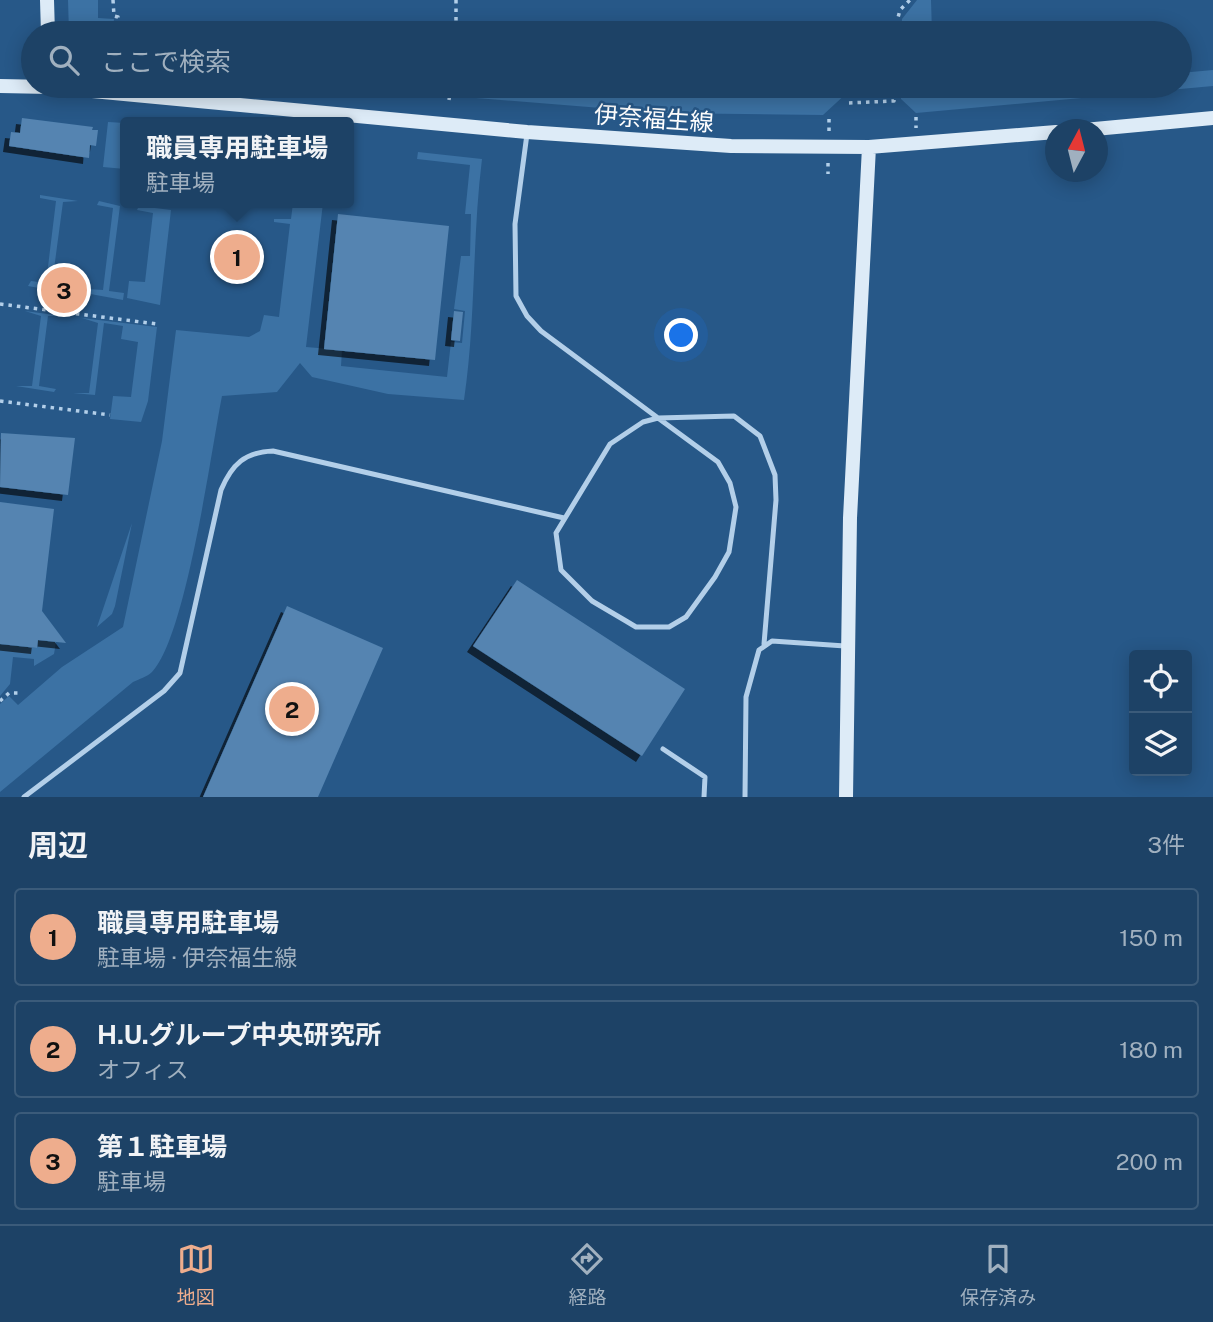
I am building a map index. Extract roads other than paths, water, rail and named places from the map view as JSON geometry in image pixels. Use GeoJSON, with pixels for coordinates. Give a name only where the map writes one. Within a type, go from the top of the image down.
{"type":"FeatureCollection","features":[{"type":"Feature","properties":{"kind":"main road"},"geometry":{"type":"LineString","coordinates":[[47,0],[48,21]]}},
{"type":"Feature","properties":{"kind":"main road","name":"伊奈福生線"},"geometry":{"type":"LineString","coordinates":[[0,86],[21,86]]}},
{"type":"Feature","properties":{"kind":"main road","name":"伊奈福生線"},"geometry":{"type":"LineString","coordinates":[[174,98],[527,132],[731,146],[869,147],[1045,133]]}},
{"type":"Feature","properties":{"kind":"main road"},"geometry":{"type":"LineString","coordinates":[[1108,128],[1213,118]]}},
{"type":"Feature","properties":{"kind":"main road"},"geometry":{"type":"LineString","coordinates":[[846,797],[850,518],[869,147]]}},
{"type":"Feature","properties":{"kind":"lane"},"geometry":{"type":"LineString","coordinates":[[527,132],[515,225],[516,296],[527,316],[541,331],[658,418],[718,463],[730,483],[736,507],[729,552],[686,617],[668,627],[636,627],[592,601],[561,570],[556,533],[610,444],[643,422],[658,418],[734,416],[760,436],[775,475],[776,500],[764,644]]}},
{"type":"Feature","properties":{"kind":"lane"},"geometry":{"type":"LineString","coordinates":[[24,797],[164,691],[180,673],[221,490],[236,463],[248,454],[273,451],[564,518]]}},
{"type":"Feature","properties":{"kind":"lane"},"geometry":{"type":"LineString","coordinates":[[745,797],[746,697],[759,650],[772,641],[848,646]]}},
{"type":"Feature","properties":{"kind":"lane"},"geometry":{"type":"LineString","coordinates":[[663,749],[705,777],[705,797]]}},
{"type":"Feature","properties":{"kind":"place","name":"職員専用駐車場"},"geometry":{"type":"Point","coordinates":[237,257]}},
{"type":"Feature","properties":{"kind":"place","name":"第１駐車場"},"geometry":{"type":"Point","coordinates":[64,290]}},
{"type":"Feature","properties":{"kind":"place","name":"H.U.グループ中央研究所"},"geometry":{"type":"Point","coordinates":[292,709]}}]}
